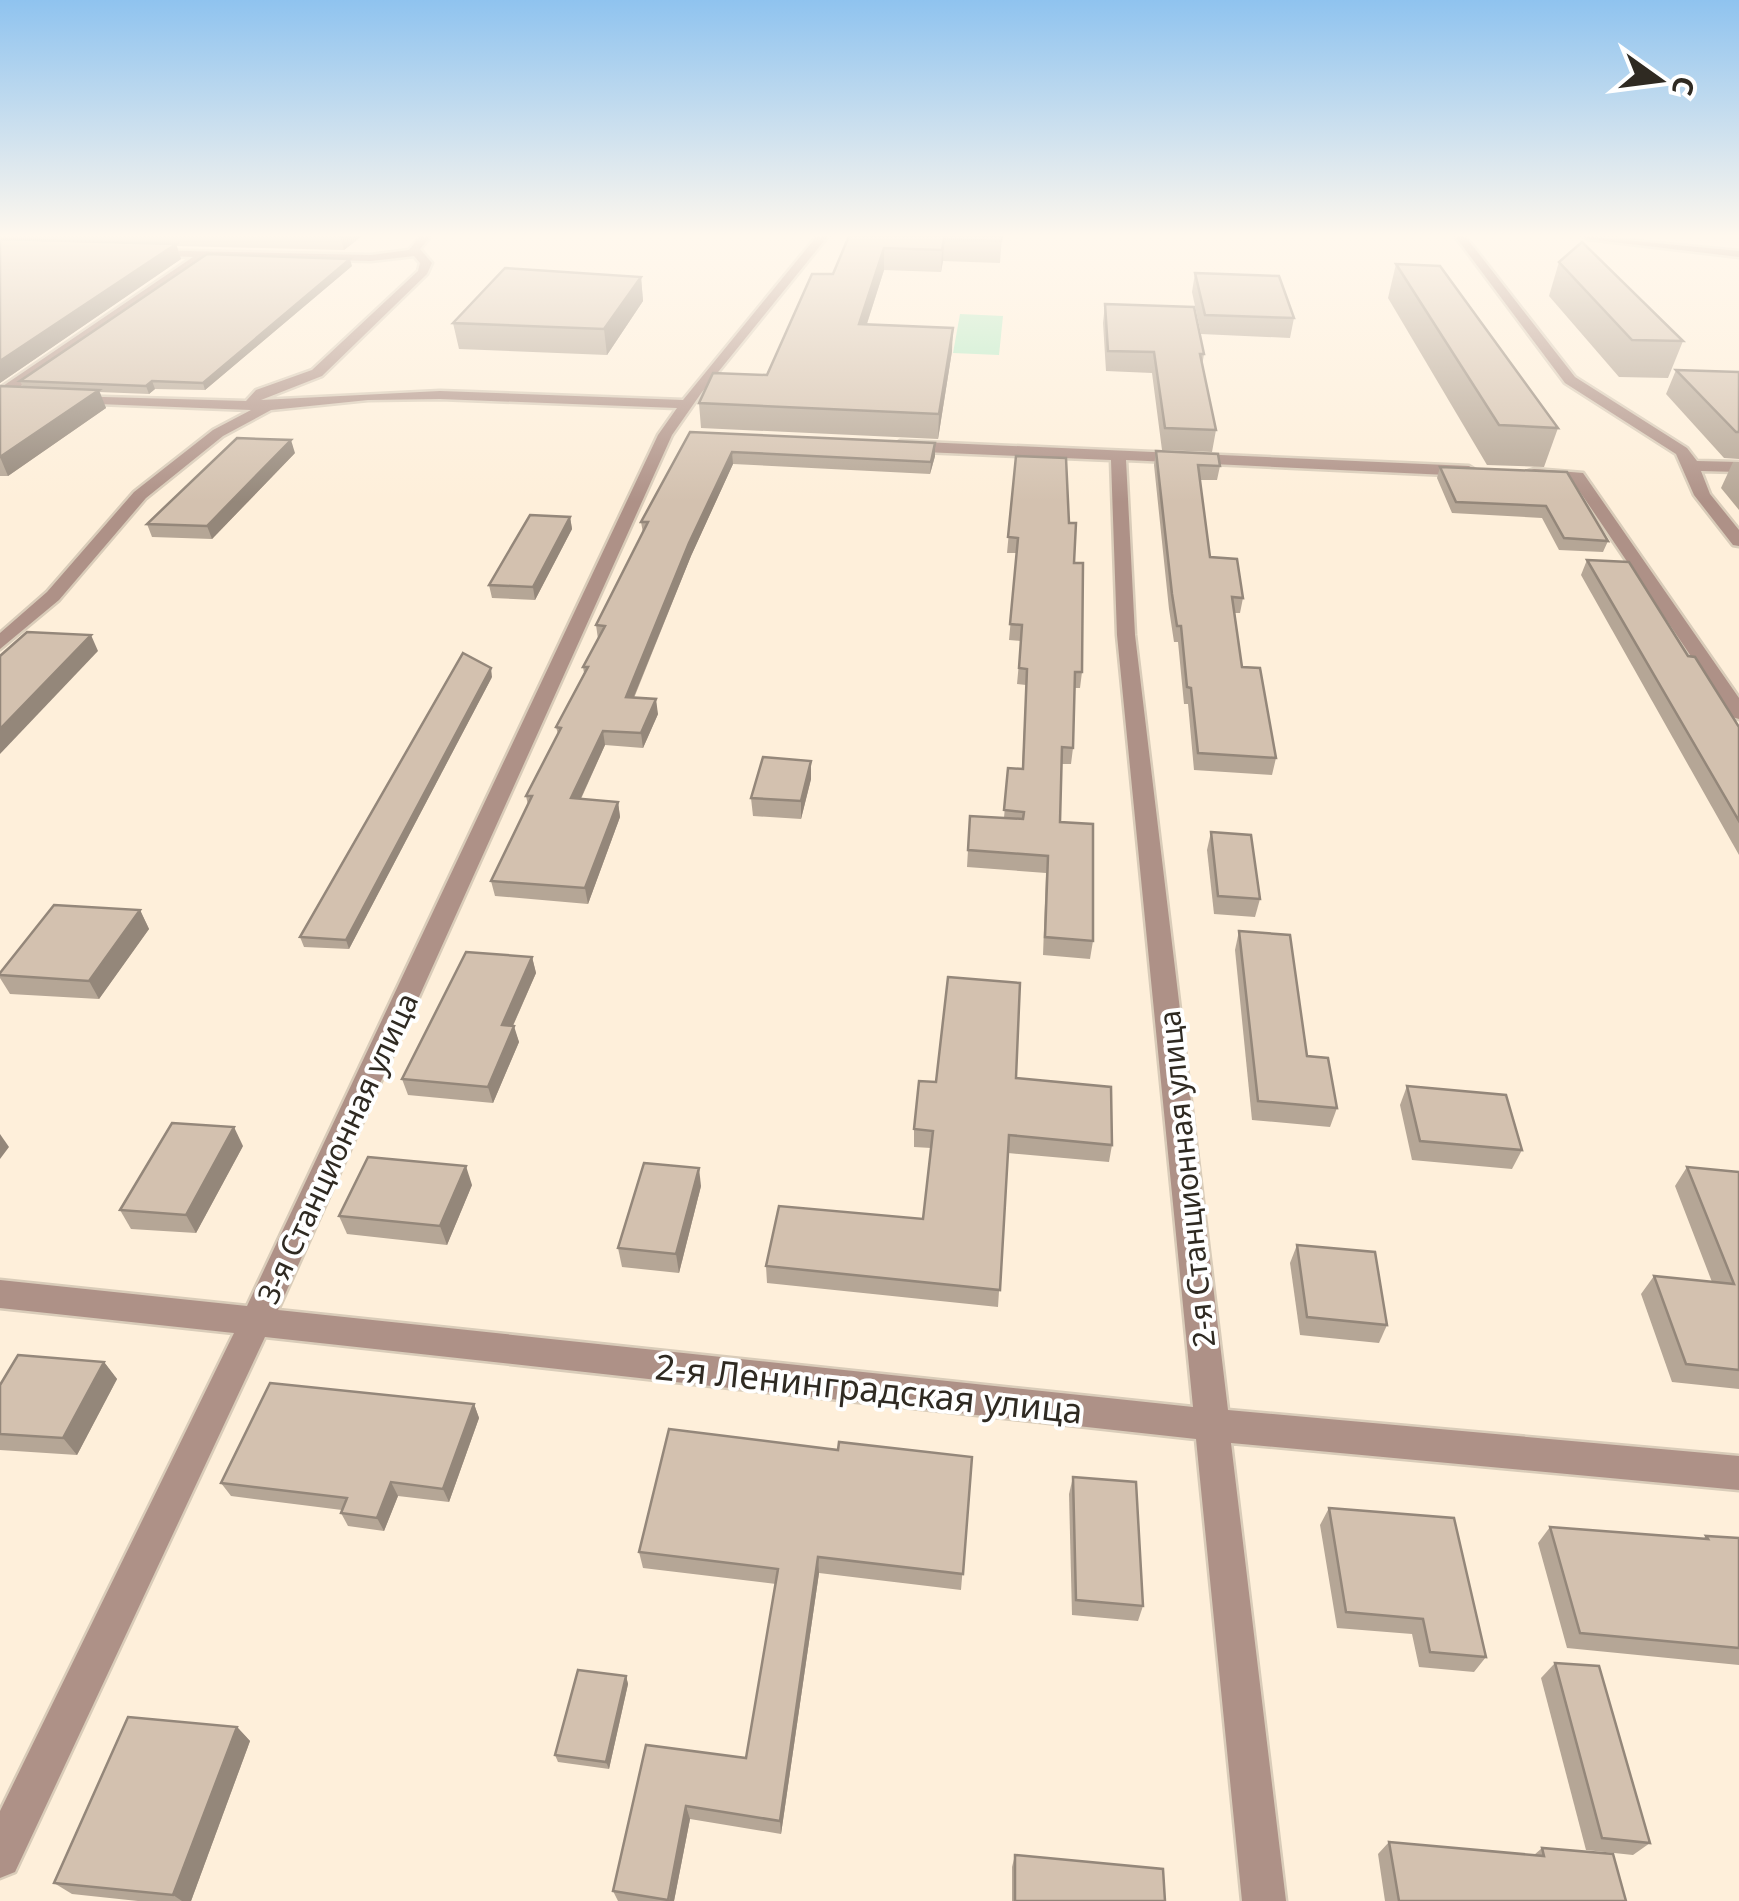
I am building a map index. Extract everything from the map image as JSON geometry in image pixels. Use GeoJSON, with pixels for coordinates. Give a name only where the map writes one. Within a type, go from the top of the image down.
{"type":"FeatureCollection","features":[{"type":"Feature","properties":{"kind":"street"},"geometry":{"type":"LineString","coordinates":[[0,395],[102,325]]}},
{"type":"Feature","properties":{"kind":"street"},"geometry":{"type":"LineString","coordinates":[[263,406],[252,400],[317,372],[367,325]]}},
{"type":"Feature","properties":{"kind":"street","name":"3-я Станционная улица"},"geometry":{"type":"LineString","coordinates":[[0,1857],[687,404],[751,325]]}},
{"type":"Feature","properties":{"kind":"street"},"geometry":{"type":"LineString","coordinates":[[1528,325],[1570,380],[1682,451],[1702,495],[1739,541]]}},
{"type":"Feature","properties":{"kind":"street"},"geometry":{"type":"LineString","coordinates":[[0,395],[18,397]]}},
{"type":"Feature","properties":{"kind":"street"},"geometry":{"type":"LineString","coordinates":[[54,398],[263,406],[416,395],[687,404]]}},
{"type":"Feature","properties":{"kind":"street"},"geometry":{"type":"LineString","coordinates":[[0,643],[53,596],[140,495],[218,433],[256,414],[263,406]]}},
{"type":"Feature","properties":{"kind":"street"},"geometry":{"type":"LineString","coordinates":[[882,445],[1477,472]]}},
{"type":"Feature","properties":{"kind":"street","name":"2-я Станционная улица"},"geometry":{"type":"LineString","coordinates":[[1118,456],[1126,635],[1264,1901]]}},
{"type":"Feature","properties":{"kind":"street"},"geometry":{"type":"LineString","coordinates":[[1692,466],[1739,468]]}},
{"type":"Feature","properties":{"kind":"street"},"geometry":{"type":"LineString","coordinates":[[1517,474],[1577,476],[1739,713]]}},
{"type":"Feature","properties":{"kind":"street","name":"2-я Ленинградская улица"},"geometry":{"type":"LineString","coordinates":[[0,1294],[1213,1426],[1739,1473]]}},
{"type":"Feature","properties":{"kind":"green space"},"geometry":{"type":"Polygon","coordinates":[[[958,325],[1002,325],[999,355],[953,353],[958,325]]]}},
{"type":"Feature","properties":{"kind":"building"},"geometry":{"type":"Polygon","coordinates":[[[0,325],[55,325],[0,361],[0,325]]]}},
{"type":"Feature","properties":{"kind":"building"},"geometry":{"type":"Polygon","coordinates":[[[103,325],[272,325],[203,383],[152,381],[146,386],[20,381],[103,325]]]}},
{"type":"Feature","properties":{"kind":"building"},"geometry":{"type":"Polygon","coordinates":[[[496,325],[607,325],[604,329],[496,325]]]}},
{"type":"Feature","properties":{"kind":"building"},"geometry":{"type":"Polygon","coordinates":[[[789,325],[953,328],[939,414],[699,403],[713,373],[767,375],[789,325]]]}},
{"type":"Feature","properties":{"kind":"building"},"geometry":{"type":"Polygon","coordinates":[[[1106,325],[1198,325],[1216,430],[1165,428],[1154,352],[1108,351],[1106,325]]]}},
{"type":"Feature","properties":{"kind":"building"},"geometry":{"type":"Polygon","coordinates":[[[1435,325],[1483,325],[1558,428],[1499,425],[1435,325]]]}},
{"type":"Feature","properties":{"kind":"building"},"geometry":{"type":"Polygon","coordinates":[[[1618,325],[1666,325],[1683,341],[1632,340],[1618,325]]]}},
{"type":"Feature","properties":{"kind":"building"},"geometry":{"type":"Polygon","coordinates":[[[1676,370],[1739,372],[1739,432],[1736,432],[1676,370]]]}},
{"type":"Feature","properties":{"kind":"building"},"geometry":{"type":"Polygon","coordinates":[[[0,386],[99,390],[0,457],[0,386]]]}},
{"type":"Feature","properties":{"kind":"building"},"geometry":{"type":"Polygon","coordinates":[[[690,432],[935,443],[931,462],[732,452],[689,543],[626,697],[656,699],[641,733],[603,731],[571,798],[618,802],[585,888],[491,881],[532,796],[526,796],[561,728],[556,727],[605,626],[596,625],[648,522],[641,522],[690,432]]]}},
{"type":"Feature","properties":{"kind":"building"},"geometry":{"type":"Polygon","coordinates":[[[237,438],[291,440],[207,526],[147,524],[237,438]]]}},
{"type":"Feature","properties":{"kind":"building"},"geometry":{"type":"Polygon","coordinates":[[[1156,451],[1218,454],[1220,466],[1198,465],[1210,557],[1237,559],[1243,598],[1232,597],[1242,667],[1260,668],[1276,758],[1198,753],[1181,626],[1177,626],[1172,594],[1156,451]]]}},
{"type":"Feature","properties":{"kind":"building"},"geometry":{"type":"Polygon","coordinates":[[[1016,456],[1066,458],[1069,523],[1076,523],[1074,563],[1083,563],[1082,672],[1075,672],[1073,748],[1062,747],[1060,822],[1093,824],[1093,941],[1045,937],[1048,856],[968,850],[970,816],[1023,819],[1024,812],[1004,810],[1008,768],[1023,769],[1027,669],[1019,668],[1022,625],[1010,624],[1018,538],[1008,537],[1016,456]]]}},
{"type":"Feature","properties":{"kind":"building"},"geometry":{"type":"Polygon","coordinates":[[[1440,467],[1567,472],[1608,541],[1564,538],[1546,506],[1456,502],[1440,467]]]}},
{"type":"Feature","properties":{"kind":"building"},"geometry":{"type":"Polygon","coordinates":[[[530,515],[570,517],[533,587],[489,585],[530,515]]]}},
{"type":"Feature","properties":{"kind":"building"},"geometry":{"type":"Polygon","coordinates":[[[1587,560],[1629,562],[1688,656],[1695,657],[1739,727],[1739,821],[1587,560]]]}},
{"type":"Feature","properties":{"kind":"building"},"geometry":{"type":"Polygon","coordinates":[[[27,632],[91,635],[0,729],[0,656],[27,632]]]}},
{"type":"Feature","properties":{"kind":"building"},"geometry":{"type":"Polygon","coordinates":[[[463,653],[491,668],[346,940],[300,937],[463,653]]]}},
{"type":"Feature","properties":{"kind":"building"},"geometry":{"type":"Polygon","coordinates":[[[763,757],[811,761],[801,801],[751,798],[763,757]]]}},
{"type":"Feature","properties":{"kind":"building"},"geometry":{"type":"Polygon","coordinates":[[[1211,832],[1251,835],[1260,899],[1218,896],[1211,832]]]}},
{"type":"Feature","properties":{"kind":"building"},"geometry":{"type":"Polygon","coordinates":[[[54,905],[140,910],[89,981],[0,975],[0,973],[54,905]]]}},
{"type":"Feature","properties":{"kind":"building"},"geometry":{"type":"Polygon","coordinates":[[[1239,931],[1290,935],[1307,1056],[1328,1058],[1337,1108],[1258,1101],[1239,931]]]}},
{"type":"Feature","properties":{"kind":"building"},"geometry":{"type":"Polygon","coordinates":[[[466,952],[532,957],[502,1025],[514,1026],[488,1087],[402,1079],[466,952]]]}},
{"type":"Feature","properties":{"kind":"building"},"geometry":{"type":"Polygon","coordinates":[[[948,977],[1020,983],[1016,1078],[1111,1087],[1112,1145],[1009,1135],[1000,1290],[766,1266],[779,1206],[923,1219],[933,1131],[914,1129],[919,1081],[936,1082],[948,977]]]}},
{"type":"Feature","properties":{"kind":"building"},"geometry":{"type":"Polygon","coordinates":[[[1407,1086],[1506,1095],[1522,1150],[1420,1141],[1407,1086]]]}},
{"type":"Feature","properties":{"kind":"building"},"geometry":{"type":"Polygon","coordinates":[[[172,1123],[234,1127],[186,1215],[120,1210],[172,1123]]]}},
{"type":"Feature","properties":{"kind":"building"},"geometry":{"type":"Polygon","coordinates":[[[368,1157],[466,1166],[440,1226],[339,1216],[368,1157]]]}},
{"type":"Feature","properties":{"kind":"building"},"geometry":{"type":"Polygon","coordinates":[[[644,1163],[699,1168],[676,1254],[618,1248],[644,1163]]]}},
{"type":"Feature","properties":{"kind":"building"},"geometry":{"type":"Polygon","coordinates":[[[1687,1167],[1739,1172],[1739,1370],[1686,1364],[1654,1276],[1734,1284],[1687,1167]]]}},
{"type":"Feature","properties":{"kind":"building"},"geometry":{"type":"Polygon","coordinates":[[[1297,1245],[1375,1252],[1387,1325],[1307,1317],[1297,1245]]]}},
{"type":"Feature","properties":{"kind":"building"},"geometry":{"type":"Polygon","coordinates":[[[18,1355],[104,1362],[63,1438],[0,1434],[0,1385],[18,1355]]]}},
{"type":"Feature","properties":{"kind":"building"},"geometry":{"type":"Polygon","coordinates":[[[270,1383],[474,1404],[443,1489],[391,1482],[377,1518],[341,1513],[347,1498],[221,1483],[270,1383]]]}},
{"type":"Feature","properties":{"kind":"building"},"geometry":{"type":"Polygon","coordinates":[[[669,1429],[838,1450],[839,1442],[972,1457],[963,1574],[818,1557],[780,1821],[686,1806],[668,1900],[613,1891],[646,1745],[746,1758],[778,1569],[639,1552],[669,1429]]]}},
{"type":"Feature","properties":{"kind":"building"},"geometry":{"type":"Polygon","coordinates":[[[1073,1477],[1136,1482],[1143,1606],[1076,1600],[1073,1477]]]}},
{"type":"Feature","properties":{"kind":"building"},"geometry":{"type":"Polygon","coordinates":[[[1329,1508],[1454,1518],[1486,1657],[1430,1652],[1423,1619],[1346,1612],[1329,1508]]]}},
{"type":"Feature","properties":{"kind":"building"},"geometry":{"type":"Polygon","coordinates":[[[1550,1527],[1739,1538],[1739,1648],[1580,1633],[1550,1527]]]}},
{"type":"Feature","properties":{"kind":"building"},"geometry":{"type":"Polygon","coordinates":[[[1555,1663],[1599,1666],[1650,1843],[1602,1838],[1555,1663]]]}},
{"type":"Feature","properties":{"kind":"building"},"geometry":{"type":"Polygon","coordinates":[[[578,1670],[626,1676],[606,1762],[555,1755],[578,1670]]]}},
{"type":"Feature","properties":{"kind":"building"},"geometry":{"type":"Polygon","coordinates":[[[128,1717],[237,1727],[173,1895],[54,1883],[128,1717]]]}},
{"type":"Feature","properties":{"kind":"building"},"geometry":{"type":"Polygon","coordinates":[[[1389,1842],[1544,1856],[1542,1848],[1613,1854],[1626,1901],[1399,1901],[1389,1842]]]}},
{"type":"Feature","properties":{"kind":"building"},"geometry":{"type":"Polygon","coordinates":[[[1015,1855],[1163,1869],[1165,1901],[1015,1901],[1015,1855]]]}}]}
